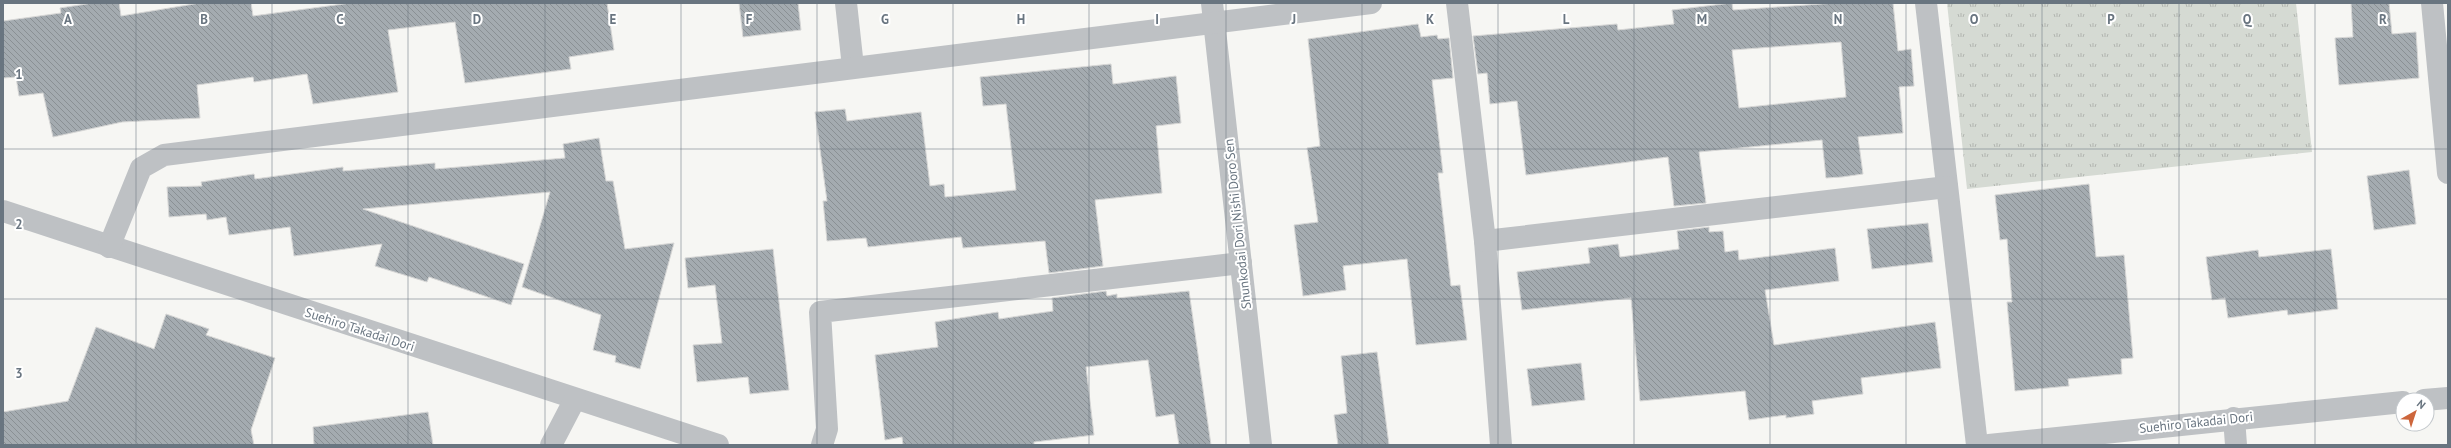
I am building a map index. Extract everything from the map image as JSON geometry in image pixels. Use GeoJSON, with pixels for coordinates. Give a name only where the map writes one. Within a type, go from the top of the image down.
{"type":"FeatureCollection","features":[{"type":"Feature","properties":{"kind":"street"},"geometry":{"type":"LineString","coordinates":[[846,3],[853,67]]}},
{"type":"Feature","properties":{"kind":"street"},"geometry":{"type":"LineString","coordinates":[[109,247],[141,168],[164,155],[853,67],[1213,13],[1372,3]]}},
{"type":"Feature","properties":{"kind":"street"},"geometry":{"type":"LineString","coordinates":[[1457,3],[1485,241],[1501,445]]}},
{"type":"Feature","properties":{"kind":"street"},"geometry":{"type":"LineString","coordinates":[[1926,3],[1977,445]]}},
{"type":"Feature","properties":{"kind":"street"},"geometry":{"type":"LineString","coordinates":[[2432,3],[2447,138],[2448,173]]}},
{"type":"Feature","properties":{"kind":"street","name":"Shunkodai Dori Nishi Doro Sen"},"geometry":{"type":"LineString","coordinates":[[1213,13],[1261,445]]}},
{"type":"Feature","properties":{"kind":"street"},"geometry":{"type":"LineString","coordinates":[[1485,241],[1947,187]]}},
{"type":"Feature","properties":{"kind":"street","name":"Suehiro Takadai Dori"},"geometry":{"type":"LineString","coordinates":[[3,211],[109,247],[718,445]]}},
{"type":"Feature","properties":{"kind":"street"},"geometry":{"type":"LineString","coordinates":[[822,445],[826,429],[820,312],[1241,263]]}},
{"type":"Feature","properties":{"kind":"street"},"geometry":{"type":"LineString","coordinates":[[2435,399],[2448,398]]}},
{"type":"Feature","properties":{"kind":"street"},"geometry":{"type":"LineString","coordinates":[[551,445],[575,399]]}},
{"type":"Feature","properties":{"kind":"street","name":"Suehiro Takadai Dori"},"geometry":{"type":"LineString","coordinates":[[1989,445],[2234,418],[2395,403]]}},
{"type":"Feature","properties":{"kind":"street"},"geometry":{"type":"LineString","coordinates":[[2234,418],[2236,445]]}},
{"type":"Feature","properties":{"kind":"green space"},"geometry":{"type":"Polygon","coordinates":[[[1947,3],[2296,3],[2312,152],[1967,189],[1947,3]]]}},
{"type":"Feature","properties":{"kind":"building"},"geometry":{"type":"Polygon","coordinates":[[[93,3],[119,3],[121,16],[200,3],[251,3],[253,16],[351,3],[607,3],[614,50],[569,57],[571,69],[465,83],[455,22],[388,30],[398,92],[313,104],[307,74],[254,82],[253,77],[197,85],[200,118],[122,122],[53,137],[43,93],[19,96],[16,77],[3,78],[3,21],[61,13],[60,8],[93,3]]]}},
{"type":"Feature","properties":{"kind":"building"},"geometry":{"type":"Polygon","coordinates":[[[739,3],[798,3],[801,30],[743,37],[739,3]]]}},
{"type":"Feature","properties":{"kind":"building"},"geometry":{"type":"Polygon","coordinates":[[[1732,3],[1733,10],[1836,3],[1893,3],[1898,51],[1911,49],[1914,86],[1899,87],[1903,133],[1858,137],[1863,174],[1842,177],[1826,178],[1822,140],[1699,152],[1706,203],[1674,206],[1668,157],[1526,175],[1517,101],[1490,104],[1487,73],[1478,74],[1473,36],[1617,24],[1618,30],[1674,24],[1672,10],[1732,3]],[[1841,42],[1732,50],[1739,108],[1846,97],[1841,42]]]}},
{"type":"Feature","properties":{"kind":"building"},"geometry":{"type":"Polygon","coordinates":[[[2351,3],[2389,3],[2392,34],[2416,32],[2419,78],[2339,85],[2335,38],[2353,37],[2351,3]]]}},
{"type":"Feature","properties":{"kind":"building"},"geometry":{"type":"Polygon","coordinates":[[[1418,24],[1421,37],[1437,35],[1438,39],[1449,38],[1453,78],[1432,80],[1443,173],[1438,173],[1451,286],[1460,285],[1467,340],[1416,345],[1407,259],[1343,266],[1346,290],[1303,296],[1294,225],[1318,222],[1307,148],[1320,146],[1308,39],[1418,24]]]}},
{"type":"Feature","properties":{"kind":"building"},"geometry":{"type":"Polygon","coordinates":[[[1111,64],[1113,84],[1176,76],[1181,123],[1156,126],[1162,193],[1095,200],[1103,266],[1049,273],[1045,241],[963,248],[961,237],[868,247],[866,238],[827,241],[823,201],[827,201],[815,112],[845,109],[847,121],[921,112],[930,186],[944,184],[945,197],[1016,190],[1006,104],[983,106],[980,77],[1111,64]]]}},
{"type":"Feature","properties":{"kind":"building"},"geometry":{"type":"Polygon","coordinates":[[[599,138],[606,181],[613,181],[625,249],[674,243],[640,369],[615,362],[616,356],[593,350],[601,315],[522,287],[550,192],[363,209],[524,264],[511,305],[429,277],[427,282],[375,266],[382,244],[294,256],[290,227],[229,235],[226,217],[207,220],[206,214],[169,217],[167,187],[202,186],[201,182],[254,174],[255,179],[343,167],[343,171],[435,163],[435,169],[565,158],[563,144],[599,138]]]}},
{"type":"Feature","properties":{"kind":"building"},"geometry":{"type":"Polygon","coordinates":[[[2409,170],[2416,224],[2374,230],[2367,176],[2409,170]]]}},
{"type":"Feature","properties":{"kind":"building"},"geometry":{"type":"Polygon","coordinates":[[[2089,184],[2096,257],[2124,255],[2133,358],[2121,359],[2122,374],[2068,379],[2069,386],[2015,391],[2007,302],[2012,302],[2007,239],[2000,240],[1995,195],[2089,184]]]}},
{"type":"Feature","properties":{"kind":"building"},"geometry":{"type":"Polygon","coordinates":[[[1928,223],[1933,262],[1872,269],[1867,229],[1928,223]]]}},
{"type":"Feature","properties":{"kind":"building"},"geometry":{"type":"Polygon","coordinates":[[[1709,227],[1709,232],[1723,231],[1725,252],[1738,250],[1739,260],[1835,248],[1839,281],[1765,290],[1774,345],[1935,322],[1941,368],[1861,378],[1863,394],[1812,401],[1814,414],[1786,418],[1786,415],[1749,420],[1745,391],[1640,401],[1631,298],[1522,310],[1517,272],[1590,263],[1588,248],[1618,244],[1620,257],[1679,249],[1677,231],[1709,227]]]}},
{"type":"Feature","properties":{"kind":"building"},"geometry":{"type":"Polygon","coordinates":[[[773,249],[789,390],[750,394],[748,377],[697,382],[693,345],[722,343],[715,285],[688,288],[685,258],[773,249]]]}},
{"type":"Feature","properties":{"kind":"building"},"geometry":{"type":"Polygon","coordinates":[[[2331,249],[2338,309],[2288,315],[2287,310],[2228,318],[2225,298],[2212,300],[2206,257],[2258,250],[2259,257],[2331,249]]]}},
{"type":"Feature","properties":{"kind":"building"},"geometry":{"type":"Polygon","coordinates":[[[1106,291],[1107,296],[1117,294],[1117,298],[1189,291],[1211,445],[1179,445],[1174,414],[1156,417],[1148,360],[1086,367],[1094,435],[1034,442],[1034,445],[903,445],[902,437],[885,440],[875,355],[938,347],[935,322],[998,312],[999,319],[1053,311],[1052,298],[1106,291]]]}},
{"type":"Feature","properties":{"kind":"building"},"geometry":{"type":"Polygon","coordinates":[[[166,314],[209,329],[206,335],[275,358],[251,430],[254,445],[3,445],[3,412],[68,401],[96,327],[154,349],[166,314]]]}},
{"type":"Feature","properties":{"kind":"building"},"geometry":{"type":"Polygon","coordinates":[[[1377,352],[1389,445],[1338,445],[1334,415],[1347,413],[1341,356],[1377,352]]]}},
{"type":"Feature","properties":{"kind":"building"},"geometry":{"type":"Polygon","coordinates":[[[1581,363],[1585,400],[1532,406],[1527,369],[1581,363]]]}},
{"type":"Feature","properties":{"kind":"building"},"geometry":{"type":"Polygon","coordinates":[[[428,412],[433,445],[314,445],[313,427],[428,412]]]}}]}
